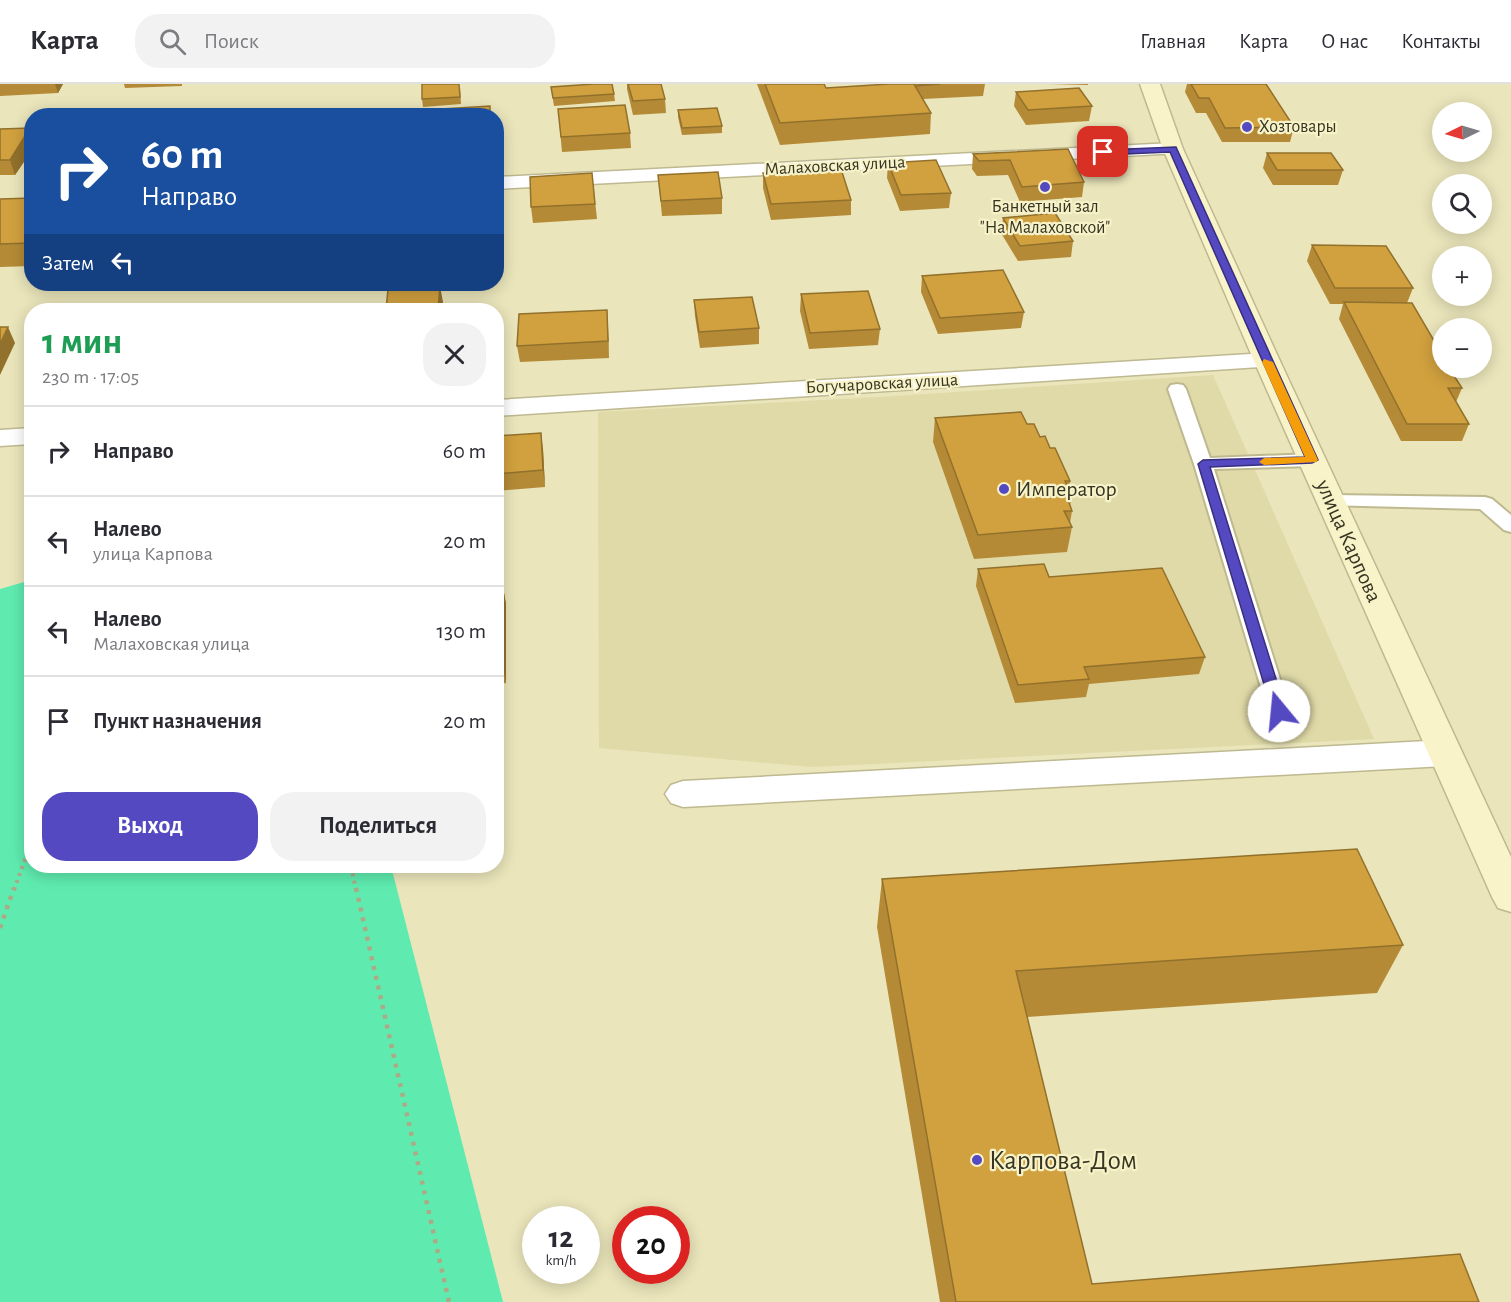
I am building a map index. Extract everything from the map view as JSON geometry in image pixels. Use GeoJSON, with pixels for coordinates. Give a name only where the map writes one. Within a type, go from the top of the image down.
{"type":"FeatureCollection","features":[{"type":"Feature","properties":{"kind":"main road","name":"улица Карпова"},"geometry":{"type":"LineString","coordinates":[[1150,84],[1173,149],[1267,361],[1511,897]]}},
{"type":"Feature","properties":{"kind":"street","name":"Малаховская улица"},"geometry":{"type":"LineString","coordinates":[[504,183],[1173,149]]}},
{"type":"Feature","properties":{"kind":"street","name":"Богучаровская улица"},"geometry":{"type":"LineString","coordinates":[[504,408],[1267,361]]}},
{"type":"Feature","properties":{"kind":"street"},"geometry":{"type":"LineString","coordinates":[[0,438],[24,436]]}},
{"type":"Feature","properties":{"kind":"street"},"geometry":{"type":"LineString","coordinates":[[683,794],[1445,753]]}},
{"type":"Feature","properties":{"kind":"lane"},"geometry":{"type":"LineString","coordinates":[[1178,389],[1279,711]]}},
{"type":"Feature","properties":{"kind":"lane"},"geometry":{"type":"LineString","coordinates":[[1203,464],[1312,460]]}},
{"type":"Feature","properties":{"kind":"lane"},"geometry":{"type":"LineString","coordinates":[[1331,501],[1485,503],[1511,526]]}},
{"type":"Feature","properties":{"kind":"path"},"geometry":{"type":"LineString","coordinates":[[0,928],[24,862]]}},
{"type":"Feature","properties":{"kind":"path"},"geometry":{"type":"LineString","coordinates":[[353,873],[449,1302]]}},
{"type":"Feature","properties":{"kind":"shaded area"},"geometry":{"type":"Polygon","coordinates":[[[1213,375],[1374,739],[813,767],[599,748],[598,412],[880,397],[1213,375]]]}},
{"type":"Feature","properties":{"kind":"green space"},"geometry":{"type":"Polygon","coordinates":[[[24,582],[24,873],[393,873],[503,1302],[0,1302],[0,589],[24,582]]]}},
{"type":"Feature","properties":{"kind":"building"},"geometry":{"type":"Polygon","coordinates":[[[422,84],[459,84],[460,97],[422,99],[422,84]]]}},
{"type":"Feature","properties":{"kind":"building"},"geometry":{"type":"Polygon","coordinates":[[[612,84],[614,94],[553,98],[551,87],[612,84]]]}},
{"type":"Feature","properties":{"kind":"building"},"geometry":{"type":"Polygon","coordinates":[[[628,84],[661,84],[665,99],[633,101],[628,84]]]}},
{"type":"Feature","properties":{"kind":"building"},"geometry":{"type":"Polygon","coordinates":[[[765,84],[824,84],[826,88],[914,84],[931,113],[780,123],[765,84]]]}},
{"type":"Feature","properties":{"kind":"building"},"geometry":{"type":"Polygon","coordinates":[[[914,84],[940,84],[915,86],[914,84]]]}},
{"type":"Feature","properties":{"kind":"building"},"geometry":{"type":"Polygon","coordinates":[[[1191,84],[1266,84],[1294,127],[1225,128],[1209,98],[1199,98],[1191,84]]]}},
{"type":"Feature","properties":{"kind":"building"},"geometry":{"type":"Polygon","coordinates":[[[1079,88],[1092,106],[1028,110],[1016,92],[1079,88]]]}},
{"type":"Feature","properties":{"kind":"building"},"geometry":{"type":"Polygon","coordinates":[[[625,105],[630,133],[561,137],[558,109],[625,105]]]}},
{"type":"Feature","properties":{"kind":"building"},"geometry":{"type":"Polygon","coordinates":[[[490,106],[490,108],[458,108],[490,106]]]}},
{"type":"Feature","properties":{"kind":"building"},"geometry":{"type":"Polygon","coordinates":[[[717,108],[722,126],[682,128],[678,110],[717,108]]]}},
{"type":"Feature","properties":{"kind":"building"},"geometry":{"type":"Polygon","coordinates":[[[24,128],[24,138],[10,160],[0,160],[0,129],[24,128]]]}},
{"type":"Feature","properties":{"kind":"building"},"geometry":{"type":"Polygon","coordinates":[[[1068,149],[1084,182],[1022,187],[1010,160],[979,161],[973,154],[1068,149]]]}},
{"type":"Feature","properties":{"kind":"building"},"geometry":{"type":"Polygon","coordinates":[[[1267,153],[1331,153],[1343,170],[1277,170],[1267,153]]]}},
{"type":"Feature","properties":{"kind":"building"},"geometry":{"type":"Polygon","coordinates":[[[936,160],[951,193],[901,195],[888,163],[936,160]]]}},
{"type":"Feature","properties":{"kind":"building"},"geometry":{"type":"Polygon","coordinates":[[[841,169],[851,200],[771,204],[763,173],[841,169]]]}},
{"type":"Feature","properties":{"kind":"building"},"geometry":{"type":"Polygon","coordinates":[[[718,172],[722,198],[661,201],[658,175],[718,172]]]}},
{"type":"Feature","properties":{"kind":"building"},"geometry":{"type":"Polygon","coordinates":[[[592,173],[595,204],[531,207],[530,177],[592,173]]]}},
{"type":"Feature","properties":{"kind":"building"},"geometry":{"type":"Polygon","coordinates":[[[24,198],[24,243],[0,244],[0,199],[24,198]]]}},
{"type":"Feature","properties":{"kind":"building"},"geometry":{"type":"Polygon","coordinates":[[[1055,213],[1073,241],[1020,246],[1003,218],[1055,213]]]}},
{"type":"Feature","properties":{"kind":"building"},"geometry":{"type":"Polygon","coordinates":[[[1312,245],[1386,246],[1413,288],[1335,288],[1312,245]]]}},
{"type":"Feature","properties":{"kind":"building"},"geometry":{"type":"Polygon","coordinates":[[[1003,270],[1024,312],[940,318],[922,276],[1003,270]]]}},
{"type":"Feature","properties":{"kind":"building"},"geometry":{"type":"Polygon","coordinates":[[[388,291],[440,291],[439,303],[387,303],[388,291]]]}},
{"type":"Feature","properties":{"kind":"building"},"geometry":{"type":"Polygon","coordinates":[[[868,291],[880,329],[810,333],[801,294],[868,291]]]}},
{"type":"Feature","properties":{"kind":"building"},"geometry":{"type":"Polygon","coordinates":[[[752,297],[759,328],[699,332],[694,300],[752,297]]]}},
{"type":"Feature","properties":{"kind":"building"},"geometry":{"type":"Polygon","coordinates":[[[1344,302],[1412,303],[1432,337],[1432,378],[1456,378],[1462,388],[1448,388],[1469,424],[1407,424],[1344,302]]]}},
{"type":"Feature","properties":{"kind":"building"},"geometry":{"type":"Polygon","coordinates":[[[607,310],[608,341],[517,346],[519,314],[607,310]]]}},
{"type":"Feature","properties":{"kind":"building"},"geometry":{"type":"Polygon","coordinates":[[[0,327],[8,327],[0,344],[0,327]]]}},
{"type":"Feature","properties":{"kind":"building","name":"Император"},"geometry":{"type":"Polygon","coordinates":[[[1021,412],[1027,424],[1034,424],[1040,437],[1045,436],[1050,448],[1055,448],[1070,481],[1065,481],[1072,497],[1067,497],[1072,511],[1064,511],[1072,527],[978,535],[935,418],[1021,412]]]}},
{"type":"Feature","properties":{"kind":"building"},"geometry":{"type":"Polygon","coordinates":[[[541,433],[543,470],[504,473],[504,435],[541,433]]]}},
{"type":"Feature","properties":{"kind":"building"},"geometry":{"type":"Polygon","coordinates":[[[1044,564],[1049,577],[1162,568],[1205,657],[1084,667],[1089,679],[1018,685],[978,569],[1044,564]]]}},
{"type":"Feature","properties":{"kind":"building"},"geometry":{"type":"Polygon","coordinates":[[[1357,849],[1403,945],[1016,971],[1092,1284],[1460,1254],[1479,1302],[956,1302],[882,879],[1357,849]]]}},
{"type":"Feature","properties":{"kind":"slow traffic"},"geometry":{"type":"LineString","coordinates":[[1264,462],[1312,460],[1267,362]]}},
{"type":"Feature","properties":{"kind":"place","name":"Хозтовары"},"geometry":{"type":"Point","coordinates":[1247,127]}},
{"type":"Feature","properties":{"kind":"place","name":"Банкетный зал \"На Малаховской\""},"geometry":{"type":"Point","coordinates":[1045,187]}},
{"type":"Feature","properties":{"kind":"place","name":"Император"},"geometry":{"type":"Point","coordinates":[1004,489]}},
{"type":"Feature","properties":{"kind":"place","name":"Карпова-Дом"},"geometry":{"type":"Point","coordinates":[977,1160]}},
{"type":"Feature","properties":{"kind":"route"},"geometry":{"type":"LineString","coordinates":[[1103,152],[1173,149],[1312,460],[1203,464],[1279,711]]}}]}
